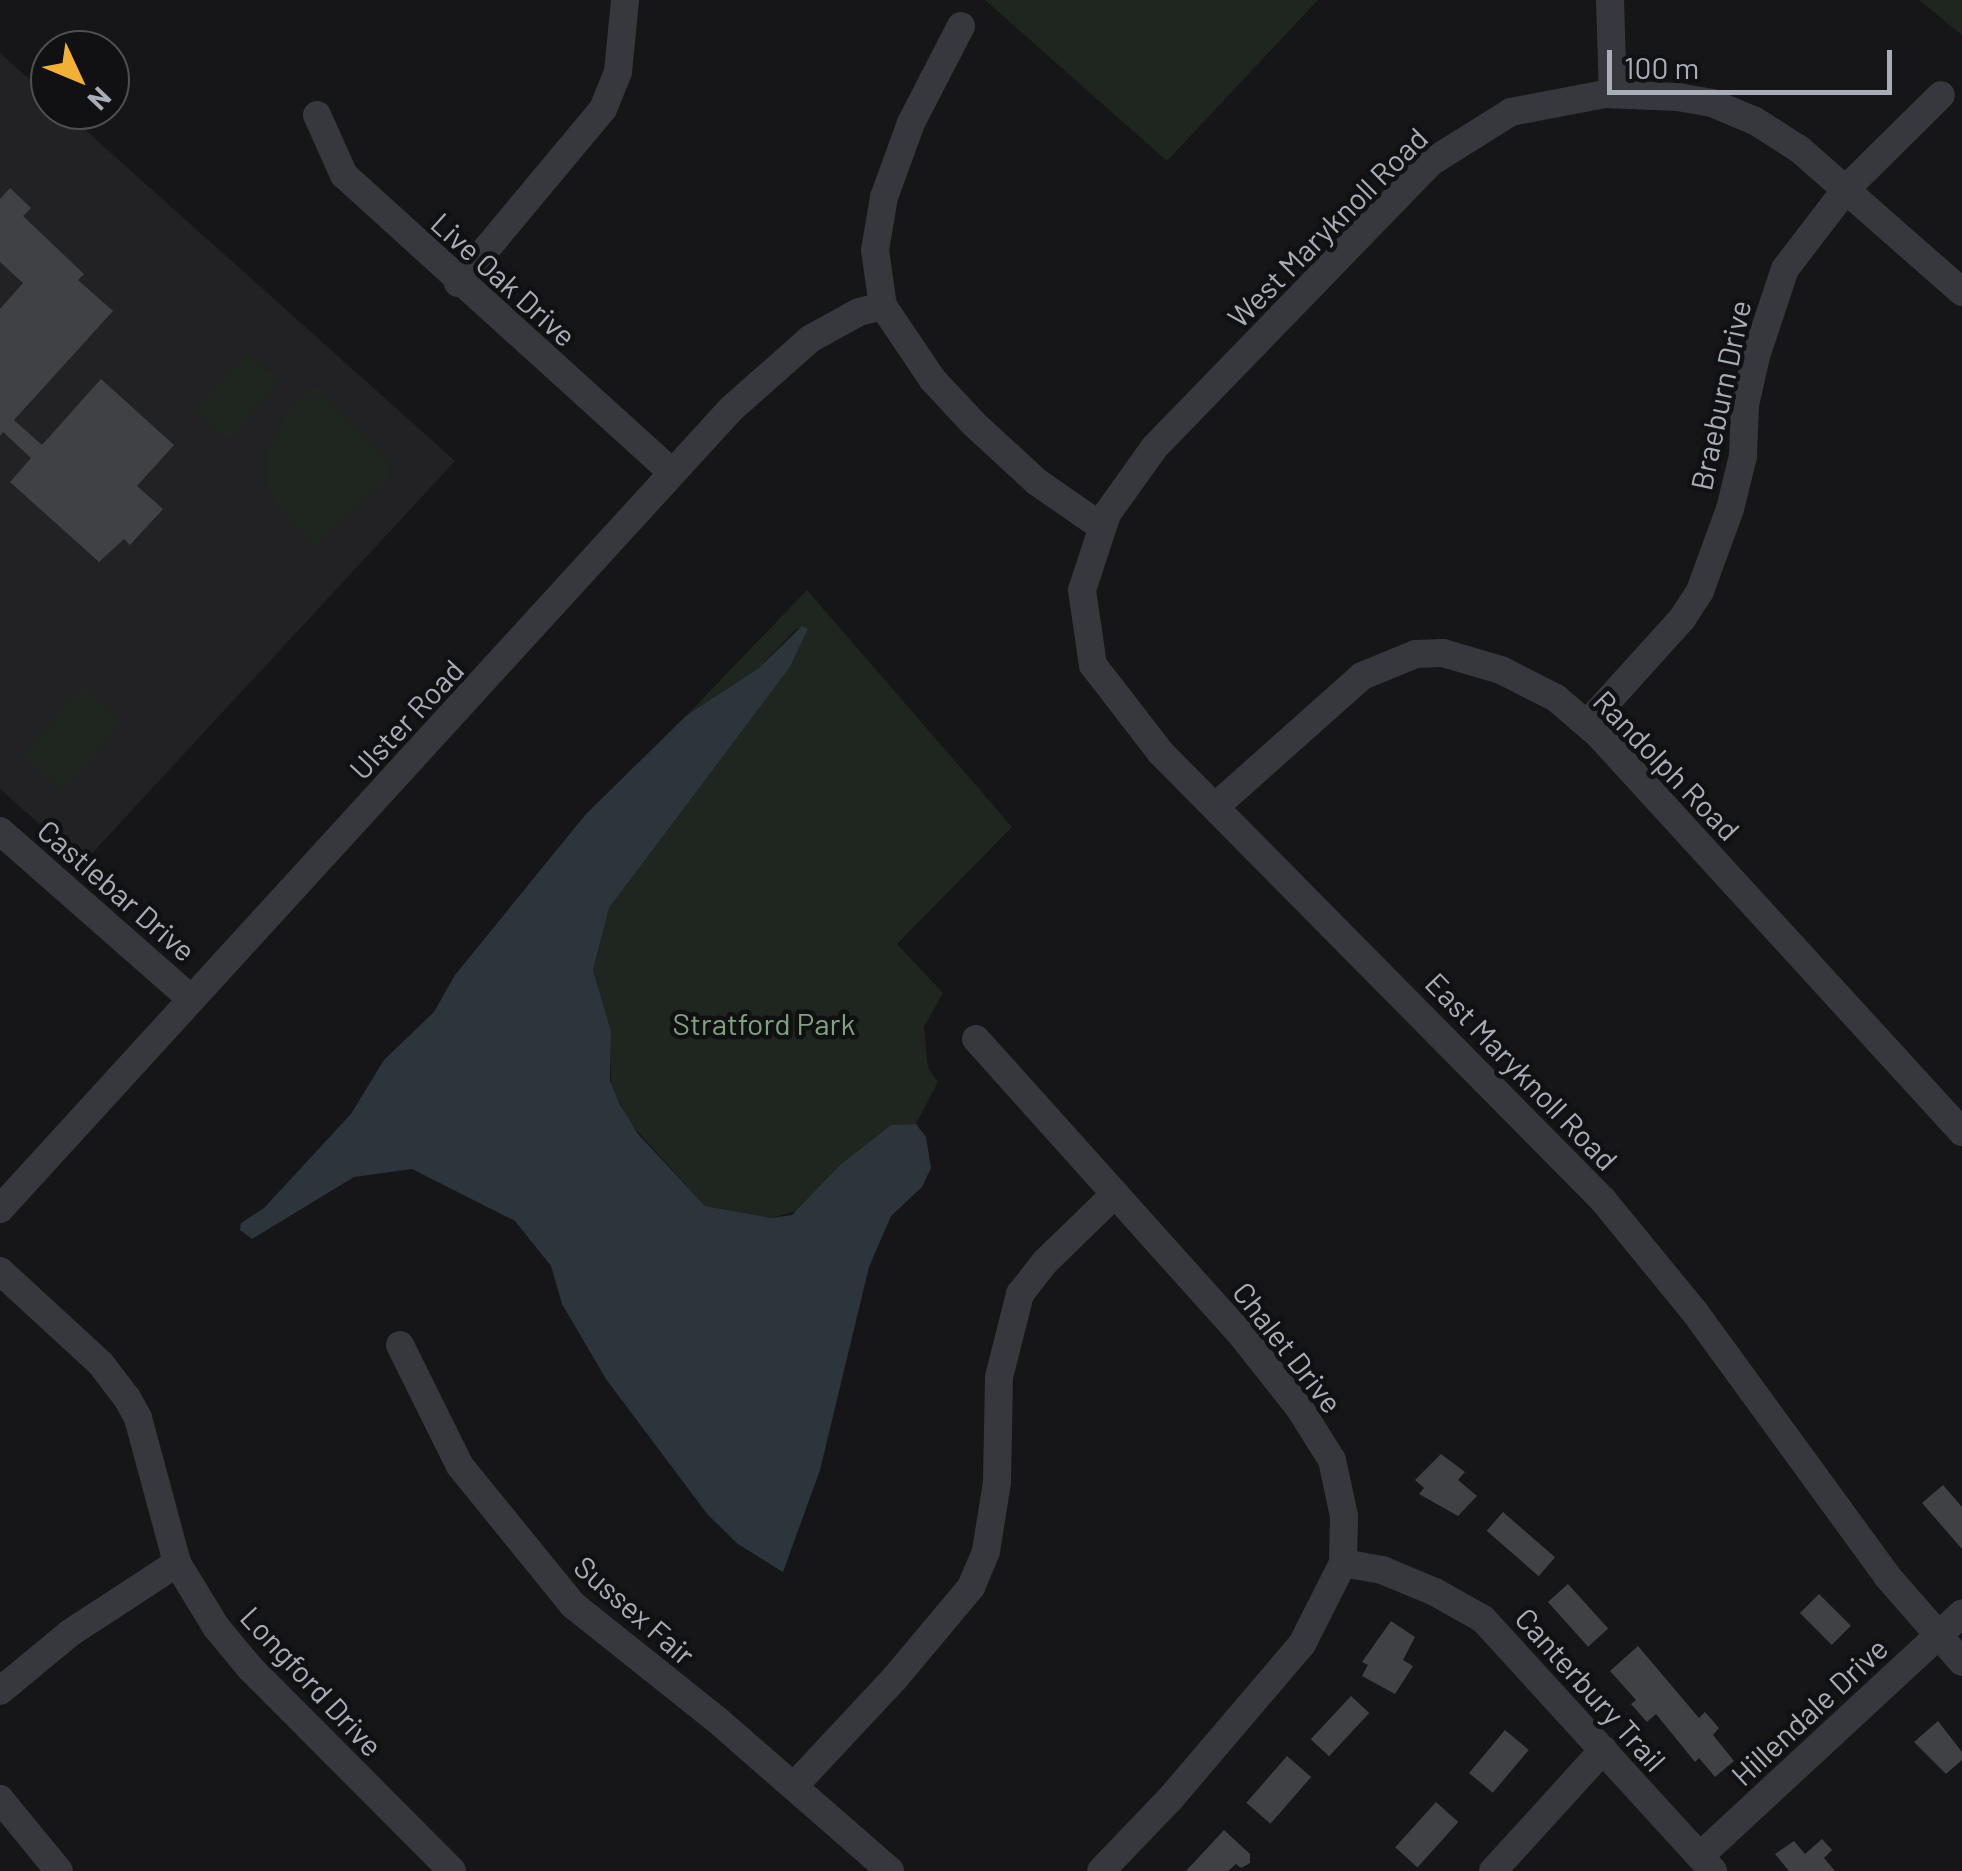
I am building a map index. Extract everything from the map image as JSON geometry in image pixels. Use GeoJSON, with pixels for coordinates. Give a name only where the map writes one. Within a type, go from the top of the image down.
{"type":"FeatureCollection","features":[{"type":"Feature","properties":{"kind":"street"},"geometry":{"type":"LineString","coordinates":[[458,283],[603,109],[618,72],[625,0]]}},
{"type":"Feature","properties":{"kind":"street"},"geometry":{"type":"LineString","coordinates":[[1610,0],[1613,94]]}},
{"type":"Feature","properties":{"kind":"street"},"geometry":{"type":"LineString","coordinates":[[961,26],[911,122],[884,197],[876,250],[883,306],[933,380],[974,424],[1037,482],[1102,527]]}},
{"type":"Feature","properties":{"kind":"street","name":"West Maryknoll Road"},"geometry":{"type":"LineString","coordinates":[[1102,527],[1154,448],[1431,162],[1510,112],[1613,94],[1712,103],[1755,120],[1846,188],[1962,292]]}},
{"type":"Feature","properties":{"kind":"street","name":"Braeburn Drive"},"geometry":{"type":"LineString","coordinates":[[1587,724],[1682,618],[1700,591],[1730,509],[1743,456],[1746,405],[1770,303],[1785,269],[1846,188],[1942,95]]}},
{"type":"Feature","properties":{"kind":"street","name":"Live Oak Drive"},"geometry":{"type":"LineString","coordinates":[[317,115],[344,175],[458,283],[672,472]]}},
{"type":"Feature","properties":{"kind":"street","name":"Ulster Road"},"geometry":{"type":"LineString","coordinates":[[0,1209],[190,998],[506,660],[672,472],[778,364],[810,339],[860,312],[883,306]]}},
{"type":"Feature","properties":{"kind":"street","name":"East Maryknoll Road"},"geometry":{"type":"LineString","coordinates":[[1102,527],[1082,590],[1093,665],[1160,753],[1503,1095],[1647,1250],[1887,1576],[1962,1662]]}},
{"type":"Feature","properties":{"kind":"street","name":"Randolph Road"},"geometry":{"type":"LineString","coordinates":[[1214,807],[1362,676],[1416,654],[1443,652],[1500,670],[1556,698],[1587,724],[1962,1132]]}},
{"type":"Feature","properties":{"kind":"street","name":"Castlebar Drive"},"geometry":{"type":"LineString","coordinates":[[0,830],[190,998]]}},
{"type":"Feature","properties":{"kind":"street","name":"Chalet Drive"},"geometry":{"type":"LineString","coordinates":[[976,1039],[1244,1338],[1332,1460],[1344,1516],[1343,1563],[1302,1644],[1170,1800],[1101,1871]]}},
{"type":"Feature","properties":{"kind":"street"},"geometry":{"type":"LineString","coordinates":[[794,1786],[895,1678],[972,1587],[986,1551],[997,1482],[999,1377],[1020,1294],[1045,1262],[1115,1194]]}},
{"type":"Feature","properties":{"kind":"street","name":"Longford Drive"},"geometry":{"type":"LineString","coordinates":[[0,1271],[101,1364],[127,1398],[138,1418],[177,1563],[216,1628],[250,1668],[452,1871]]}},
{"type":"Feature","properties":{"kind":"street","name":"Sussex Fair"},"geometry":{"type":"LineString","coordinates":[[400,1345],[460,1466],[572,1606],[794,1786],[890,1871]]}},
{"type":"Feature","properties":{"kind":"street"},"geometry":{"type":"LineString","coordinates":[[0,1692],[70,1632],[177,1563]]}},
{"type":"Feature","properties":{"kind":"street","name":"Canterbury Trail"},"geometry":{"type":"LineString","coordinates":[[1343,1563],[1382,1570],[1435,1592],[1483,1619],[1707,1864]]}},
{"type":"Feature","properties":{"kind":"street","name":"Hillendale Drive"},"geometry":{"type":"LineString","coordinates":[[1707,1864],[1962,1613]]}},
{"type":"Feature","properties":{"kind":"street"},"geometry":{"type":"LineString","coordinates":[[1493,1871],[1603,1750]]}},
{"type":"Feature","properties":{"kind":"street"},"geometry":{"type":"LineString","coordinates":[[0,1800],[58,1871]]}},
{"type":"Feature","properties":{"kind":"shaded area"},"geometry":{"type":"Polygon","coordinates":[[[0,53],[30,80],[30,130],[85,130],[455,461],[83,863],[0,789],[0,53]]]}},
{"type":"Feature","properties":{"kind":"shaded area"},"geometry":{"type":"Polygon","coordinates":[[[802,626],[808,629],[790,667],[609,908],[593,970],[611,1031],[610,1081],[620,1105],[638,1134],[705,1206],[772,1218],[792,1215],[841,1164],[891,1125],[916,1124],[926,1137],[931,1168],[922,1187],[891,1216],[869,1267],[820,1470],[783,1572],[738,1544],[708,1515],[606,1379],[562,1304],[551,1266],[515,1221],[412,1169],[354,1177],[252,1239],[240,1230],[241,1223],[264,1208],[351,1114],[384,1060],[434,1012],[455,975],[586,814],[687,715],[759,668],[802,626]]]}},
{"type":"Feature","properties":{"kind":"green space"},"geometry":{"type":"Polygon","coordinates":[[[985,0],[1318,0],[1167,161],[985,0]]]}},
{"type":"Feature","properties":{"kind":"green space"},"geometry":{"type":"Polygon","coordinates":[[[1919,0],[1962,0],[1962,35],[1919,0]]]}},
{"type":"Feature","properties":{"kind":"green space"},"geometry":{"type":"Polygon","coordinates":[[[248,353],[280,382],[228,440],[196,411],[248,353]]]}},
{"type":"Feature","properties":{"kind":"green space"},"geometry":{"type":"Polygon","coordinates":[[[315,386],[388,460],[389,477],[315,546],[277,505],[267,482],[268,453],[286,416],[315,386]]]}},
{"type":"Feature","properties":{"kind":"green space","name":"Stratford Park"},"geometry":{"type":"Polygon","coordinates":[[[807,590],[1012,827],[897,944],[943,993],[924,1027],[928,1068],[938,1082],[916,1124],[891,1125],[841,1164],[802,1209],[772,1218],[705,1206],[630,1123],[611,1086],[611,1031],[593,970],[609,908],[790,667],[808,629],[796,629],[759,668],[687,715],[807,590]]]}},
{"type":"Feature","properties":{"kind":"green space"},"geometry":{"type":"Polygon","coordinates":[[[82,688],[122,723],[64,790],[24,755],[82,688]]]}},
{"type":"Feature","properties":{"kind":"building"},"geometry":{"type":"Polygon","coordinates":[[[10,188],[31,208],[23,216],[84,274],[78,280],[113,311],[14,420],[42,445],[101,379],[174,445],[137,486],[163,509],[130,545],[124,539],[99,562],[10,482],[31,458],[3,432],[0,436],[0,309],[23,283],[0,262],[0,199],[10,188]]]}},
{"type":"Feature","properties":{"kind":"building"},"geometry":{"type":"Polygon","coordinates":[[[1441,1454],[1465,1472],[1458,1480],[1477,1496],[1458,1516],[1419,1494],[1424,1488],[1415,1480],[1441,1454]]]}},
{"type":"Feature","properties":{"kind":"building"},"geometry":{"type":"Polygon","coordinates":[[[1943,1485],[1962,1507],[1962,1549],[1922,1503],[1943,1485]]]}},
{"type":"Feature","properties":{"kind":"building"},"geometry":{"type":"Polygon","coordinates":[[[1503,1512],[1555,1557],[1539,1576],[1487,1531],[1503,1512]]]}},
{"type":"Feature","properties":{"kind":"building"},"geometry":{"type":"Polygon","coordinates":[[[1568,1584],[1608,1629],[1588,1647],[1548,1602],[1568,1584]]]}},
{"type":"Feature","properties":{"kind":"building"},"geometry":{"type":"Polygon","coordinates":[[[1819,1594],[1851,1626],[1832,1645],[1800,1613],[1819,1594]]]}},
{"type":"Feature","properties":{"kind":"building"},"geometry":{"type":"Polygon","coordinates":[[[1391,1621],[1415,1637],[1403,1660],[1413,1666],[1395,1694],[1362,1676],[1368,1665],[1362,1662],[1391,1621]]]}},
{"type":"Feature","properties":{"kind":"building"},"geometry":{"type":"Polygon","coordinates":[[[1638,1646],[1699,1718],[1705,1712],[1719,1728],[1713,1735],[1734,1761],[1715,1777],[1699,1758],[1695,1762],[1656,1714],[1647,1722],[1631,1704],[1636,1700],[1610,1671],[1638,1646]]]}},
{"type":"Feature","properties":{"kind":"building"},"geometry":{"type":"Polygon","coordinates":[[[1351,1696],[1369,1713],[1329,1756],[1311,1739],[1351,1696]]]}},
{"type":"Feature","properties":{"kind":"building"},"geometry":{"type":"Polygon","coordinates":[[[1938,1721],[1962,1752],[1962,1760],[1946,1774],[1914,1742],[1938,1721]]]}},
{"type":"Feature","properties":{"kind":"building"},"geometry":{"type":"Polygon","coordinates":[[[1505,1730],[1529,1750],[1493,1793],[1469,1773],[1505,1730]]]}},
{"type":"Feature","properties":{"kind":"building"},"geometry":{"type":"Polygon","coordinates":[[[1287,1756],[1311,1777],[1270,1824],[1246,1803],[1287,1756]]]}},
{"type":"Feature","properties":{"kind":"building"},"geometry":{"type":"Polygon","coordinates":[[[1436,1802],[1458,1822],[1417,1867],[1395,1847],[1436,1802]]]}},
{"type":"Feature","properties":{"kind":"building"},"geometry":{"type":"Polygon","coordinates":[[[1224,1830],[1250,1854],[1250,1863],[1241,1868],[1236,1864],[1228,1871],[1186,1871],[1224,1830]]]}},
{"type":"Feature","properties":{"kind":"building"},"geometry":{"type":"Polygon","coordinates":[[[1822,1839],[1832,1850],[1824,1858],[1835,1871],[1789,1871],[1775,1854],[1794,1841],[1805,1854],[1822,1839]]]}}]}
